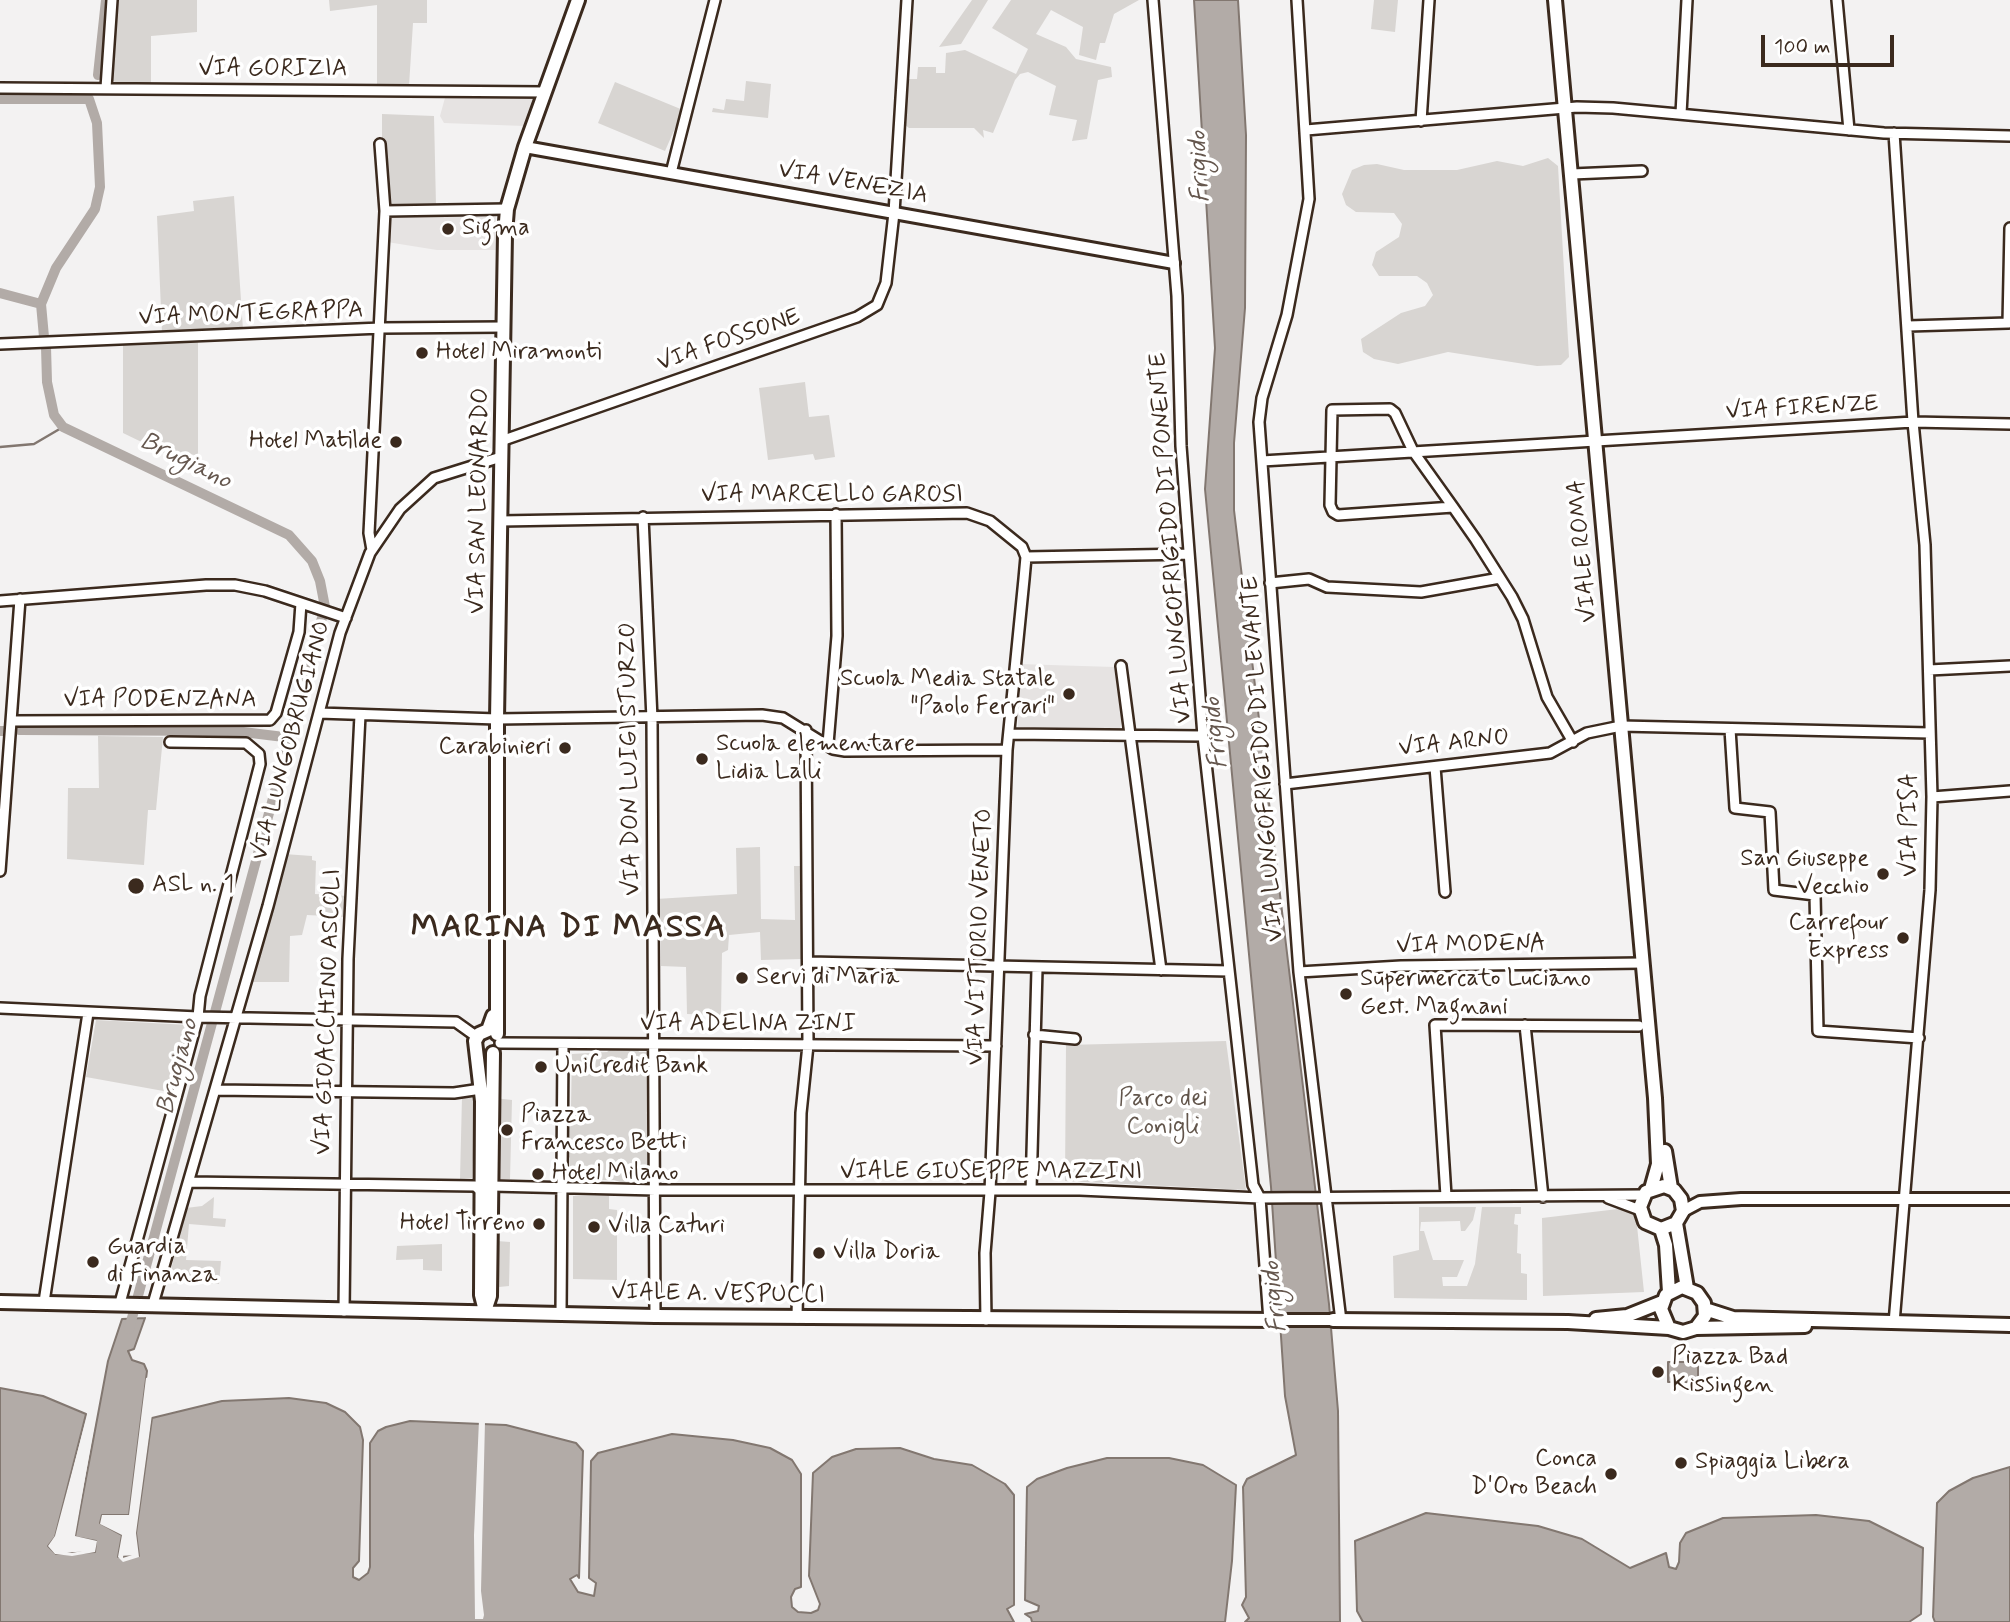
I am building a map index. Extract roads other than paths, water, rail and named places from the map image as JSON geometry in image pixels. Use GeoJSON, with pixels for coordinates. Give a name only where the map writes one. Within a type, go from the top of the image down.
{"type":"FeatureCollection","features":[{"type":"Feature","properties":{"kind":"main road","name":"VIA SAN LEONARDO"},"geometry":{"type":"LineString","coordinates":[[489,1041],[494,1014],[507,209],[525,147],[578,0]]}},
{"type":"Feature","properties":{"kind":"main road","name":"VIALE ROMA"},"geometry":{"type":"LineString","coordinates":[[1555,0],[1656,1098],[1658,1164],[1640,1210]]}},
{"type":"Feature","properties":{"kind":"main road"},"geometry":{"type":"LineString","coordinates":[[485,1311],[490,1296],[481,1089],[489,1041]]}},
{"type":"Feature","properties":{"kind":"main road"},"geometry":{"type":"LineString","coordinates":[[486,1189],[489,1041]]}},
{"type":"Feature","properties":{"kind":"main road","name":"VIALE ROMA"},"geometry":{"type":"LineString","coordinates":[[1656,1098],[1676,1192],[1687,1288]]}},
{"type":"Feature","properties":{"kind":"main road"},"geometry":{"type":"LineString","coordinates":[[1647,1192],[1661,1186],[1676,1192]]}},
{"type":"Feature","properties":{"kind":"main road"},"geometry":{"type":"LineString","coordinates":[[1640,1210],[1648,1225],[1661,1229],[1680,1217]]}},
{"type":"Feature","properties":{"kind":"main road"},"geometry":{"type":"LineString","coordinates":[[1661,1229],[1666,1245],[1666,1297],[1661,1316],[1669,1328]]}},
{"type":"Feature","properties":{"kind":"main road"},"geometry":{"type":"LineString","coordinates":[[1568,1322],[1626,1316],[1687,1288],[1698,1293],[1705,1309],[1733,1318],[1833,1323],[2010,1325]]}},
{"type":"Feature","properties":{"kind":"main road","name":"VIALE A. VESPUCCI"},"geometry":{"type":"LineString","coordinates":[[0,1302],[655,1316],[1274,1321]]}},
{"type":"Feature","properties":{"kind":"main road"},"geometry":{"type":"LineString","coordinates":[[1696,1328],[1705,1309]]}},
{"type":"Feature","properties":{"kind":"main road"},"geometry":{"type":"LineString","coordinates":[[1337,1321],[1568,1322],[1669,1328],[1683,1332],[1696,1328],[1772,1329],[1833,1323]]}},
{"type":"Feature","properties":{"kind":"street"},"geometry":{"type":"LineString","coordinates":[[106,88],[112,0]]}},
{"type":"Feature","properties":{"kind":"street"},"geometry":{"type":"LineString","coordinates":[[671,173],[715,0]]}},
{"type":"Feature","properties":{"kind":"street","name":"VIA FOSSONE"},"geometry":{"type":"LineString","coordinates":[[502,441],[868,312],[884,295],[894,213],[907,0]]}},
{"type":"Feature","properties":{"kind":"street","name":"VIA LUNGOFRIGIDO DI PONENTE"},"geometry":{"type":"LineString","coordinates":[[1153,0],[1174,263],[1181,446],[1203,736],[1253,1185],[1264,1198],[1274,1321]]}},
{"type":"Feature","properties":{"kind":"street","name":"VIA LUNGOFRIGIDO DI LEVANTE"},"geometry":{"type":"LineString","coordinates":[[1297,0],[1310,199],[1287,315],[1262,398],[1259,422],[1299,972],[1321,1197],[1337,1321]]}},
{"type":"Feature","properties":{"kind":"street"},"geometry":{"type":"LineString","coordinates":[[1421,121],[1429,0]]}},
{"type":"Feature","properties":{"kind":"street"},"geometry":{"type":"LineString","coordinates":[[1681,114],[1687,0]]}},
{"type":"Feature","properties":{"kind":"street"},"geometry":{"type":"LineString","coordinates":[[1837,0],[1849,130]]}},
{"type":"Feature","properties":{"kind":"street","name":"VIA GORIZIA"},"geometry":{"type":"LineString","coordinates":[[0,88],[545,92]]}},
{"type":"Feature","properties":{"kind":"street"},"geometry":{"type":"LineString","coordinates":[[1306,130],[1613,107],[1849,130],[2010,136]]}},
{"type":"Feature","properties":{"kind":"street","name":"VIA PISA"},"geometry":{"type":"LineString","coordinates":[[1894,133],[1924,545],[1932,797],[1930,890],[1919,1038],[1902,1199],[1894,1323]]}},
{"type":"Feature","properties":{"kind":"street"},"geometry":{"type":"LineString","coordinates":[[372,550],[369,533],[385,211],[380,144]]}},
{"type":"Feature","properties":{"kind":"street","name":"VIA VENEZIA"},"geometry":{"type":"LineString","coordinates":[[525,147],[1174,263]]}},
{"type":"Feature","properties":{"kind":"street"},"geometry":{"type":"LineString","coordinates":[[1572,174],[1642,171]]}},
{"type":"Feature","properties":{"kind":"street"},"geometry":{"type":"LineString","coordinates":[[385,211],[507,209]]}},
{"type":"Feature","properties":{"kind":"street"},"geometry":{"type":"LineString","coordinates":[[1908,326],[2008,323],[2010,228]]}},
{"type":"Feature","properties":{"kind":"street","name":"VIA MONTEGRAPPA"},"geometry":{"type":"LineString","coordinates":[[0,344],[381,328],[503,327]]}},
{"type":"Feature","properties":{"kind":"street"},"geometry":{"type":"LineString","coordinates":[[1453,507],[1338,515],[1330,505],[1332,410],[1390,409],[1409,436],[1413,451],[1453,507],[1500,578],[1523,619],[1547,697],[1573,742]]}},
{"type":"Feature","properties":{"kind":"street","name":"VIA FIRENZE"},"geometry":{"type":"LineString","coordinates":[[1262,461],[1913,422],[2010,424]]}},
{"type":"Feature","properties":{"kind":"street","name":"VIA LUNGOBRUGIANO"},"geometry":{"type":"LineString","coordinates":[[152,1304],[190,1182],[232,1017],[319,713],[342,616],[372,550],[400,509],[434,478],[501,457]]}},
{"type":"Feature","properties":{"kind":"street"},"geometry":{"type":"LineString","coordinates":[[828,744],[837,660],[835,514]]}},
{"type":"Feature","properties":{"kind":"street","name":"VIA MARCELLO GAROSI"},"geometry":{"type":"LineString","coordinates":[[500,521],[975,514],[1017,540],[1026,557]]}},
{"type":"Feature","properties":{"kind":"street","name":"VIA DON LUIGI STURZO"},"geometry":{"type":"LineString","coordinates":[[643,517],[652,719],[655,1316]]}},
{"type":"Feature","properties":{"kind":"street"},"geometry":{"type":"LineString","coordinates":[[1026,557],[1189,554]]}},
{"type":"Feature","properties":{"kind":"street","name":"VIA VITTORIO VENETO"},"geometry":{"type":"LineString","coordinates":[[986,1320],[985,1253],[990,1192],[1007,750],[1026,557]]}},
{"type":"Feature","properties":{"kind":"street"},"geometry":{"type":"LineString","coordinates":[[1269,583],[1309,579],[1327,587],[1420,592],[1500,578]]}},
{"type":"Feature","properties":{"kind":"street"},"geometry":{"type":"LineString","coordinates":[[0,601],[236,585],[342,616]]}},
{"type":"Feature","properties":{"kind":"street"},"geometry":{"type":"LineString","coordinates":[[0,872],[20,599]]}},
{"type":"Feature","properties":{"kind":"street","name":"VIA PODENZANA"},"geometry":{"type":"LineString","coordinates":[[12,721],[270,720],[276,713],[299,632],[301,603]]}},
{"type":"Feature","properties":{"kind":"street"},"geometry":{"type":"LineString","coordinates":[[1121,666],[1161,970]]}},
{"type":"Feature","properties":{"kind":"street"},"geometry":{"type":"LineString","coordinates":[[1929,670],[2010,666]]}},
{"type":"Feature","properties":{"kind":"street"},"geometry":{"type":"LineString","coordinates":[[319,713],[497,719],[762,716],[783,719],[806,730],[834,749],[845,751],[1007,750]]}},
{"type":"Feature","properties":{"kind":"street","name":"VIA GIOACCHINO ASCOLI"},"geometry":{"type":"LineString","coordinates":[[344,1311],[343,1184],[349,1020],[348,959],[360,715]]}},
{"type":"Feature","properties":{"kind":"street","name":"VIA ARNO"},"geometry":{"type":"LineString","coordinates":[[1285,784],[1550,753],[1587,733],[1621,726],[1930,733]]}},
{"type":"Feature","properties":{"kind":"street"},"geometry":{"type":"LineString","coordinates":[[1730,729],[1735,808],[1770,812],[1774,890],[1815,895],[1818,1031],[1919,1038]]}},
{"type":"Feature","properties":{"kind":"street"},"geometry":{"type":"LineString","coordinates":[[797,1318],[801,1112],[808,1045],[806,730]]}},
{"type":"Feature","properties":{"kind":"street"},"geometry":{"type":"LineString","coordinates":[[1010,734],[1203,736]]}},
{"type":"Feature","properties":{"kind":"street"},"geometry":{"type":"LineString","coordinates":[[120,1303],[199,1017],[201,996],[260,764],[259,754],[246,743],[170,742]]}},
{"type":"Feature","properties":{"kind":"street"},"geometry":{"type":"LineString","coordinates":[[1435,766],[1445,892]]}},
{"type":"Feature","properties":{"kind":"street"},"geometry":{"type":"LineString","coordinates":[[1932,797],[2010,792]]}},
{"type":"Feature","properties":{"kind":"street"},"geometry":{"type":"LineString","coordinates":[[809,962],[1037,969],[1229,971]]}},
{"type":"Feature","properties":{"kind":"street","name":"VIA MODENA"},"geometry":{"type":"LineString","coordinates":[[1299,972],[1401,966],[1643,963]]}},
{"type":"Feature","properties":{"kind":"street"},"geometry":{"type":"LineString","coordinates":[[1031,1190],[1037,969]]}},
{"type":"Feature","properties":{"kind":"street"},"geometry":{"type":"LineString","coordinates":[[0,1008],[199,1017],[456,1021],[489,1041]]}},
{"type":"Feature","properties":{"kind":"street"},"geometry":{"type":"LineString","coordinates":[[44,1302],[88,1013]]}},
{"type":"Feature","properties":{"kind":"street"},"geometry":{"type":"LineString","coordinates":[[1446,1196],[1435,1025],[1639,1026]]}},
{"type":"Feature","properties":{"kind":"street"},"geometry":{"type":"LineString","coordinates":[[1525,1025],[1543,1197]]}},
{"type":"Feature","properties":{"kind":"street"},"geometry":{"type":"LineString","coordinates":[[1034,1035],[1074,1040]]}},
{"type":"Feature","properties":{"kind":"street","name":"VIA ADELINA ZINI"},"geometry":{"type":"LineString","coordinates":[[489,1041],[563,1045],[655,1043],[996,1046]]}},
{"type":"Feature","properties":{"kind":"street"},"geometry":{"type":"LineString","coordinates":[[561,1313],[563,1045]]}},
{"type":"Feature","properties":{"kind":"street"},"geometry":{"type":"LineString","coordinates":[[215,1090],[454,1093],[481,1089]]}},
{"type":"Feature","properties":{"kind":"street","name":"VIALE GIUSEPPE MAZZINI"},"geometry":{"type":"LineString","coordinates":[[190,1182],[475,1186],[486,1189],[562,1187],[799,1194],[1031,1190],[1264,1198],[1543,1197],[1647,1192]]}},
{"type":"Feature","properties":{"kind":"street"},"geometry":{"type":"LineString","coordinates":[[1676,1192],[1741,1199]]}},
{"type":"Feature","properties":{"kind":"street"},"geometry":{"type":"LineString","coordinates":[[1596,1195],[1640,1210]]}},
{"type":"Feature","properties":{"kind":"street"},"geometry":{"type":"LineString","coordinates":[[1680,1217],[1700,1202],[1741,1199],[2010,1199]]}},
{"type":"Feature","properties":{"kind":"street"},"geometry":{"type":"LineString","coordinates":[[1274,1321],[1337,1321]]}},
{"type":"Feature","properties":{"kind":"waterway"},"geometry":{"type":"LineString","coordinates":[[98,75],[106,0]]}},
{"type":"Feature","properties":{"kind":"waterway","name":"Brugiano"},"geometry":{"type":"LineString","coordinates":[[0,99],[89,99],[97,123],[100,187],[95,209],[56,268],[41,304],[44,337]]}},
{"type":"Feature","properties":{"kind":"waterway"},"geometry":{"type":"LineString","coordinates":[[0,293],[41,304]]}},
{"type":"Feature","properties":{"kind":"waterway","name":"Brugiano"},"geometry":{"type":"LineString","coordinates":[[46,347],[47,382],[54,415],[63,427],[289,535],[312,561],[320,581],[325,607]]}},
{"type":"Feature","properties":{"kind":"waterway"},"geometry":{"type":"LineString","coordinates":[[0,447],[34,444],[63,427]]}},
{"type":"Feature","properties":{"kind":"waterway","name":"Brugiano"},"geometry":{"type":"LineString","coordinates":[[129,1329],[323,614]]}},
{"type":"Feature","properties":{"kind":"waterway","name":"Brugiano"},"geometry":{"type":"LineString","coordinates":[[19,730],[235,731],[292,738]]}},
{"type":"Feature","properties":{"kind":"place","name":"Sigma"},"geometry":{"type":"Point","coordinates":[448,229]}},
{"type":"Feature","properties":{"kind":"place","name":"Hotel Miramonti"},"geometry":{"type":"Point","coordinates":[422,353]}},
{"type":"Feature","properties":{"kind":"place","name":"Hotel Matilde"},"geometry":{"type":"Point","coordinates":[396,442]}},
{"type":"Feature","properties":{"kind":"place","name":"Scuola Media Statale \"Paolo Ferrari\""},"geometry":{"type":"Point","coordinates":[1069,694]}},
{"type":"Feature","properties":{"kind":"place","name":"Carabinieri"},"geometry":{"type":"Point","coordinates":[565,748]}},
{"type":"Feature","properties":{"kind":"place","name":"Scuola elementare Lidia Lalli"},"geometry":{"type":"Point","coordinates":[702,759]}},
{"type":"Feature","properties":{"kind":"place","name":"San Giuseppe Vecchio"},"geometry":{"type":"Point","coordinates":[1883,874]}},
{"type":"Feature","properties":{"kind":"place","name":"ASL n. 1"},"geometry":{"type":"Point","coordinates":[136,886]}},
{"type":"Feature","properties":{"kind":"place","name":"Carrefour Express"},"geometry":{"type":"Point","coordinates":[1903,938]}},
{"type":"Feature","properties":{"kind":"place","name":"Servi di Maria"},"geometry":{"type":"Point","coordinates":[742,978]}},
{"type":"Feature","properties":{"kind":"place","name":"Supermercato Luciano Gest. Magnani"},"geometry":{"type":"Point","coordinates":[1346,994]}},
{"type":"Feature","properties":{"kind":"place","name":"UniCredit Bank"},"geometry":{"type":"Point","coordinates":[541,1067]}},
{"type":"Feature","properties":{"kind":"place","name":"Piazza Francesco Betti"},"geometry":{"type":"Point","coordinates":[507,1130]}},
{"type":"Feature","properties":{"kind":"place","name":"Hotel Milano"},"geometry":{"type":"Point","coordinates":[538,1174]}},
{"type":"Feature","properties":{"kind":"place","name":"Hotel Tirreno"},"geometry":{"type":"Point","coordinates":[539,1224]}},
{"type":"Feature","properties":{"kind":"place","name":"Villa Caturi"},"geometry":{"type":"Point","coordinates":[594,1227]}},
{"type":"Feature","properties":{"kind":"place","name":"Villa Doria"},"geometry":{"type":"Point","coordinates":[819,1253]}},
{"type":"Feature","properties":{"kind":"place","name":"Guardia di Finanza"},"geometry":{"type":"Point","coordinates":[93,1262]}},
{"type":"Feature","properties":{"kind":"place","name":"Piazza Bad Kissingen"},"geometry":{"type":"Point","coordinates":[1658,1372]}},
{"type":"Feature","properties":{"kind":"place","name":"Spiaggia Libera"},"geometry":{"type":"Point","coordinates":[1681,1463]}},
{"type":"Feature","properties":{"kind":"place","name":"Conca D'Oro Beach"},"geometry":{"type":"Point","coordinates":[1611,1474]}},
{"type":"Feature","properties":{"kind":"district","name":"MARINA DI MASSA"},"geometry":{"type":"Point","coordinates":[569,929]}},
{"type":"Feature","properties":{"kind":"water label","name":"Frigido"},"geometry":{"type":"Point","coordinates":[1201,167]}},
{"type":"Feature","properties":{"kind":"water label","name":"Frigido"},"geometry":{"type":"Point","coordinates":[1217,733]}},
{"type":"Feature","properties":{"kind":"water label","name":"Frigido"},"geometry":{"type":"Point","coordinates":[1276,1297]}},
{"type":"Feature","properties":{"kind":"park label","name":"Parco dei Conigli"},"geometry":{"type":"Point","coordinates":[1163,1114]}}]}
